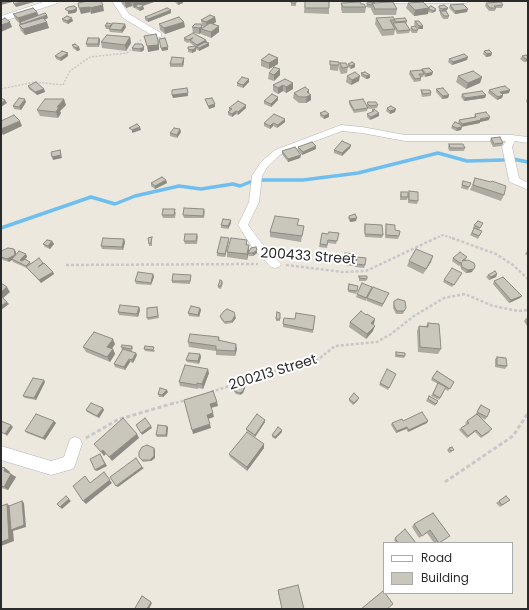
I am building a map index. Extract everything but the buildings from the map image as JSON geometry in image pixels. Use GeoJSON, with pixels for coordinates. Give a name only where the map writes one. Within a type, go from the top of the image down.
{"type":"FeatureCollection","features":[{"type":"Feature","properties":{"kind":"street"},"geometry":{"type":"LineString","coordinates":[[116,1],[126,16],[158,35]]}},
{"type":"Feature","properties":{"kind":"street"},"geometry":{"type":"LineString","coordinates":[[368,1],[466,1]]}},
{"type":"Feature","properties":{"kind":"street"},"geometry":{"type":"LineString","coordinates":[[1,19],[49,2]]}},
{"type":"Feature","properties":{"kind":"street"},"geometry":{"type":"LineString","coordinates":[[275,264],[256,244],[243,225],[254,202],[257,176],[264,164],[278,152],[341,128],[362,130],[405,138],[512,138],[528,140]]}},
{"type":"Feature","properties":{"kind":"street"},"geometry":{"type":"LineString","coordinates":[[512,138],[507,148],[514,180],[528,187]]}},
{"type":"Feature","properties":{"kind":"street"},"geometry":{"type":"LineString","coordinates":[[1,454],[51,468],[69,463],[75,444]]}},
{"type":"Feature","properties":{"kind":"path"},"geometry":{"type":"LineString","coordinates":[[1,89],[34,82],[63,85],[70,72],[90,57],[127,52],[140,39],[158,35]]}},
{"type":"Feature","properties":{"kind":"path","name":"200433 Street"},"geometry":{"type":"LineString","coordinates":[[66,265],[275,264],[343,272],[366,271],[443,236],[496,254],[513,265],[528,279]]}},
{"type":"Feature","properties":{"kind":"path","name":"200213 Street"},"geometry":{"type":"LineString","coordinates":[[206,394],[293,365],[315,362],[335,346],[377,342],[391,334],[414,316],[444,298],[465,294],[493,306],[518,311],[528,310]]}},
{"type":"Feature","properties":{"kind":"path"},"geometry":{"type":"LineString","coordinates":[[75,444],[117,420],[192,399]]}},
{"type":"Feature","properties":{"kind":"path"},"geometry":{"type":"LineString","coordinates":[[445,482],[513,436],[528,413]]}},
{"type":"Feature","properties":{"kind":"waterway"},"geometry":{"type":"LineString","coordinates":[[261,180],[303,180],[358,173],[438,153],[467,161],[504,160]]}},
{"type":"Feature","properties":{"kind":"waterway"},"geometry":{"type":"LineString","coordinates":[[513,159],[528,162]]}},
{"type":"Feature","properties":{"kind":"waterway"},"geometry":{"type":"LineString","coordinates":[[1,228],[91,197],[115,204],[135,196],[179,186],[201,189],[233,184],[240,186],[250,182]]}}]}
